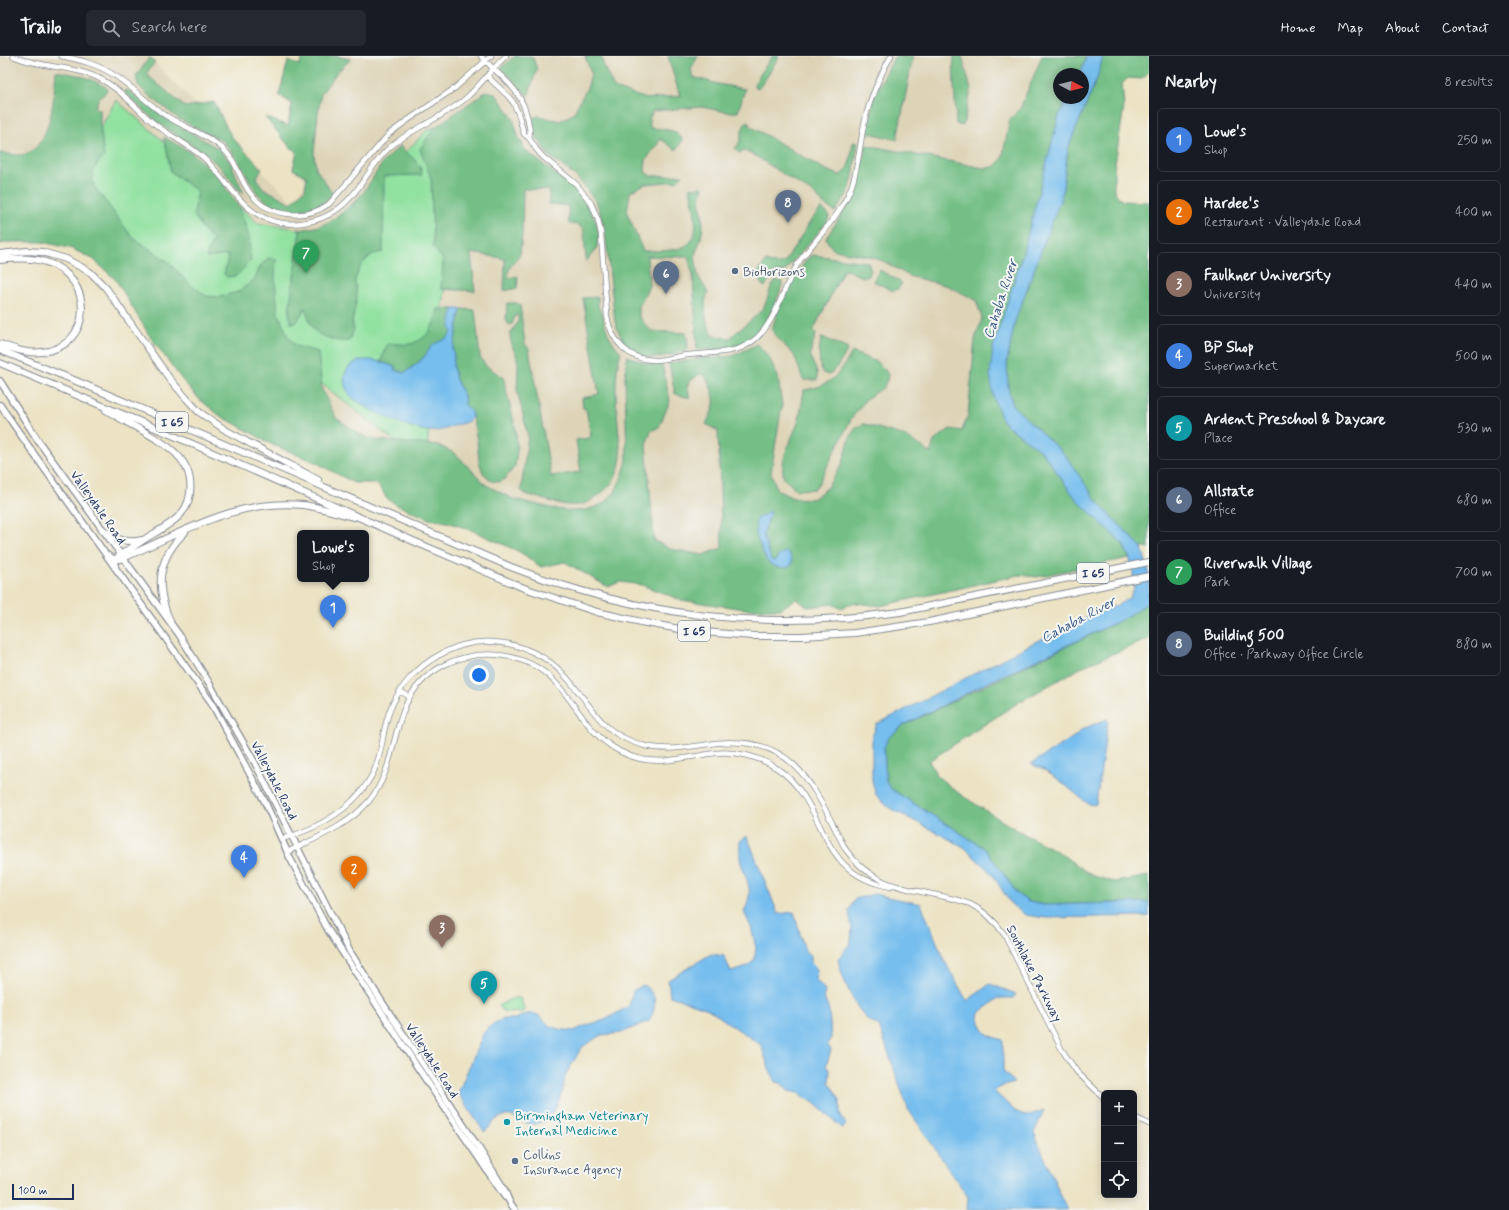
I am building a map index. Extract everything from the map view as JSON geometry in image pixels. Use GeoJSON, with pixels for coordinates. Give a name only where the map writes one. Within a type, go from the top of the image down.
{"type":"FeatureCollection","features":[{"type":"Feature","properties":{"kind":"highway"},"geometry":{"type":"LineString","coordinates":[[0,254],[27,251],[42,252],[66,259],[90,272],[106,288],[169,378],[200,412],[227,431],[340,493]]}},
{"type":"Feature","properties":{"kind":"highway"},"geometry":{"type":"LineString","coordinates":[[0,260],[21,258],[34,259],[46,262],[59,268],[72,278],[79,289],[82,307],[78,327],[70,339],[61,346],[48,351],[32,353],[2,347]]}},
{"type":"Feature","properties":{"kind":"highway","name":"I 65"},"geometry":{"type":"LineString","coordinates":[[2,347],[511,567],[584,592],[616,601],[660,610],[748,620],[782,621],[866,616],[900,612],[1149,562]]}},
{"type":"Feature","properties":{"kind":"highway","name":"I 65"},"geometry":{"type":"LineString","coordinates":[[0,363],[97,403],[503,579],[561,601],[618,617],[691,630],[736,635],[779,637],[855,633],[929,622],[1149,576]]}},
{"type":"Feature","properties":{"kind":"highway"},"geometry":{"type":"LineString","coordinates":[[97,403],[118,418],[166,446],[179,458],[190,477],[191,491],[188,504],[184,512],[172,523],[145,539],[120,558],[115,567]]}},
{"type":"Feature","properties":{"kind":"highway"},"geometry":{"type":"LineString","coordinates":[[107,555],[120,558],[225,513],[268,504],[311,506],[363,519]]}},
{"type":"Feature","properties":{"kind":"highway"},"geometry":{"type":"LineString","coordinates":[[102,529],[120,540],[135,542],[145,539]]}},
{"type":"Feature","properties":{"kind":"highway"},"geometry":{"type":"LineString","coordinates":[[170,621],[162,599],[160,587],[161,571],[172,546],[188,529]]}},
{"type":"Feature","properties":{"kind":"main road","name":"Valleydale Road"},"geometry":{"type":"LineString","coordinates":[[0,382],[39,442],[102,529],[120,558],[170,621],[208,681],[246,747],[328,910],[366,979],[484,1156],[515,1210]]}},
{"type":"Feature","properties":{"kind":"main road","name":"Valleydale Road"},"geometry":{"type":"LineString","coordinates":[[0,405],[38,461],[212,702],[265,802],[287,852],[340,950],[503,1195],[509,1201]]}},
{"type":"Feature","properties":{"kind":"street"},"geometry":{"type":"LineString","coordinates":[[13,56],[36,64],[87,73],[103,80],[157,126],[207,161],[250,209],[268,219],[289,224],[315,220],[338,209],[351,197],[387,150],[403,138],[465,99],[506,56]]}},
{"type":"Feature","properties":{"kind":"street"},"geometry":{"type":"LineString","coordinates":[[61,56],[87,62],[101,68],[118,78],[164,114],[217,144],[227,152],[235,163],[246,186],[260,203],[277,212],[297,215],[317,211],[329,204],[389,134],[455,88],[491,56]]}},
{"type":"Feature","properties":{"kind":"street"},"geometry":{"type":"LineString","coordinates":[[481,56],[514,87],[523,102],[531,132],[529,138]]}},
{"type":"Feature","properties":{"kind":"street"},"geometry":{"type":"LineString","coordinates":[[487,76],[507,95],[512,102],[518,113],[524,134],[529,138],[540,154],[571,178],[581,188],[595,213],[600,228],[603,245],[608,322],[612,334],[621,346],[633,356],[656,360],[688,355],[732,351],[751,342],[766,327],[800,260],[839,213],[846,200],[855,175],[865,118],[872,93],[891,56]]}},
{"type":"Feature","properties":{"kind":"street","name":"Southlake Parkway"},"geometry":{"type":"LineString","coordinates":[[282,839],[292,836],[336,814],[354,800],[364,787],[375,768],[388,717],[400,691],[408,680],[424,664],[457,647],[492,642],[530,650],[545,659],[568,678],[593,712],[608,728],[633,742],[652,747],[665,748],[719,743],[742,743],[759,746],[780,754],[797,767],[811,784],[846,850],[852,858],[870,873],[897,887]]}},
{"type":"Feature","properties":{"kind":"street","name":"Southlake Parkway"},"geometry":{"type":"LineString","coordinates":[[287,852],[343,824],[370,800],[385,774],[399,722],[410,697],[432,673],[446,664],[461,658],[486,654],[504,655],[519,659],[536,667],[550,677],[593,731],[611,746],[622,752],[643,760],[666,761],[724,753],[750,756],[770,764],[782,772],[798,787],[808,803],[830,848],[841,861],[863,878],[878,884],[964,902],[980,909],[994,921],[1004,934],[1062,1050],[1077,1072],[1101,1095]]}},
{"type":"Feature","properties":{"kind":"street"},"geometry":{"type":"LineString","coordinates":[[400,691],[410,697]]}},
{"type":"Feature","properties":{"kind":"street"},"geometry":{"type":"LineString","coordinates":[[1137,1118],[1149,1124]]}},
{"type":"Feature","properties":{"kind":"shaded area"},"geometry":{"type":"Polygon","coordinates":[[[0,56],[148,56],[294,203],[305,182],[293,85],[317,56],[1069,56],[1062,68],[1053,68],[1053,100],[974,445],[764,570],[434,496],[0,172],[0,56]]]}},
{"type":"Feature","properties":{"kind":"green space"},"geometry":{"type":"Polygon","coordinates":[[[304,56],[340,56],[339,57],[351,59],[337,72],[321,94],[318,113],[314,153],[316,169],[333,194],[320,206],[301,210],[288,211],[269,204],[257,193],[239,162],[223,141],[179,119],[138,85],[136,76],[150,57],[155,62],[146,74],[185,107],[214,102],[231,136],[262,169],[256,178],[263,188],[291,203],[305,189],[307,177],[293,169],[297,151],[290,147],[265,117],[288,126],[292,104],[279,95],[288,61],[299,65],[304,56]]]}},
{"type":"Feature","properties":{"kind":"green space"},"geometry":{"type":"Polygon","coordinates":[[[515,56],[532,56],[537,69],[528,96],[501,68],[515,56]]]}},
{"type":"Feature","properties":{"kind":"green space"},"geometry":{"type":"Polygon","coordinates":[[[585,56],[601,56],[604,67],[614,88],[647,99],[680,96],[668,56],[698,56],[691,69],[693,77],[745,89],[738,112],[727,112],[701,107],[653,111],[649,119],[650,128],[676,132],[683,140],[676,150],[661,139],[646,160],[645,172],[651,176],[683,175],[677,181],[645,184],[630,192],[627,213],[643,251],[681,248],[688,244],[693,238],[695,230],[695,213],[690,188],[703,187],[699,202],[702,212],[703,226],[701,238],[695,255],[698,276],[708,293],[705,309],[709,327],[714,336],[730,338],[752,320],[763,308],[773,283],[776,280],[782,282],[779,294],[767,319],[757,332],[745,342],[727,349],[697,349],[693,275],[688,257],[647,256],[649,286],[639,306],[639,317],[651,331],[686,333],[688,347],[686,351],[659,357],[643,356],[630,348],[621,336],[615,322],[605,230],[597,203],[577,177],[549,156],[537,138],[532,125],[533,118],[539,116],[560,121],[573,114],[588,86],[591,73],[585,56]]]}},
{"type":"Feature","properties":{"kind":"green space"},"geometry":{"type":"Polygon","coordinates":[[[772,56],[779,56],[758,89],[754,87],[754,84],[772,56]]]}},
{"type":"Feature","properties":{"kind":"green space"},"geometry":{"type":"Polygon","coordinates":[[[895,56],[913,56],[897,140],[866,132],[875,94],[895,56]]]}},
{"type":"Feature","properties":{"kind":"green space"},"geometry":{"type":"Polygon","coordinates":[[[954,56],[962,56],[971,90],[963,126],[956,124],[953,73],[954,56]]]}},
{"type":"Feature","properties":{"kind":"green space"},"geometry":{"type":"Polygon","coordinates":[[[1042,56],[1087,56],[1082,68],[1053,68],[1053,104],[1065,104],[1059,116],[1023,253],[993,348],[1003,422],[1043,453],[1076,499],[1123,544],[1129,558],[1037,577],[1019,575],[880,606],[856,603],[840,608],[832,604],[808,607],[796,599],[780,609],[744,609],[681,600],[642,585],[620,582],[608,587],[565,562],[541,567],[520,552],[469,529],[447,522],[429,519],[397,505],[386,498],[382,490],[375,483],[354,483],[315,462],[273,445],[219,415],[199,399],[183,381],[149,335],[116,280],[93,259],[70,248],[42,242],[12,242],[0,244],[0,153],[22,155],[32,151],[40,143],[50,120],[56,71],[95,81],[107,88],[106,92],[99,98],[95,108],[100,109],[100,124],[104,156],[98,163],[93,173],[94,186],[132,237],[167,261],[192,286],[206,296],[219,297],[238,292],[254,280],[261,265],[268,258],[276,259],[275,278],[278,313],[288,336],[296,346],[318,352],[322,390],[336,418],[359,434],[374,440],[438,445],[456,454],[486,485],[513,499],[555,509],[570,511],[587,510],[603,504],[615,492],[627,461],[625,377],[627,356],[646,363],[662,364],[670,401],[659,427],[651,431],[646,444],[654,540],[670,549],[703,555],[722,548],[718,431],[706,424],[714,405],[714,400],[705,375],[699,374],[690,381],[687,386],[690,398],[675,394],[669,363],[733,356],[757,344],[769,357],[778,377],[782,405],[771,472],[777,490],[793,498],[812,499],[826,489],[842,465],[850,438],[856,427],[864,424],[902,435],[921,446],[930,454],[934,441],[950,429],[962,431],[968,415],[975,339],[982,318],[976,300],[948,286],[909,276],[883,261],[868,256],[833,249],[826,238],[855,195],[866,145],[984,168],[994,167],[1002,159],[1010,119],[1020,109],[1042,56]]]}},
{"type":"Feature","properties":{"kind":"green space"},"geometry":{"type":"Polygon","coordinates":[[[1103,56],[1149,56],[1149,72],[1142,79],[1128,78],[1122,84],[1124,107],[1114,170],[1114,191],[1122,201],[1149,202],[1149,548],[1142,548],[1098,503],[1065,455],[1013,406],[1008,389],[1007,361],[1015,321],[1062,195],[1068,148],[1086,104],[1089,104],[1089,97],[1097,78],[1103,56]]]}},
{"type":"Feature","properties":{"kind":"green space"},"geometry":{"type":"Polygon","coordinates":[[[125,90],[128,90],[165,118],[219,149],[231,163],[244,194],[211,159],[164,127],[144,111],[125,93],[125,90]]]}},
{"type":"Feature","properties":{"kind":"green space"},"geometry":{"type":"Polygon","coordinates":[[[487,91],[495,93],[513,118],[518,136],[525,150],[573,188],[584,201],[595,219],[599,234],[597,247],[586,262],[584,231],[579,225],[569,224],[568,206],[549,204],[549,190],[523,189],[520,254],[511,266],[508,276],[511,278],[518,277],[517,288],[504,291],[505,259],[471,253],[475,291],[441,289],[443,260],[433,247],[431,178],[420,149],[434,128],[487,91]]]}},
{"type":"Feature","properties":{"kind":"green space"},"geometry":{"type":"Polygon","coordinates":[[[116,100],[258,223],[318,232],[370,189],[427,130],[465,116],[425,465],[234,315],[57,207],[116,100]]]}},
{"type":"Feature","properties":{"kind":"green space"},"geometry":{"type":"Polygon","coordinates":[[[748,121],[750,126],[826,170],[840,175],[844,172],[848,165],[853,142],[858,143],[853,176],[848,193],[835,212],[822,203],[817,196],[751,153],[744,151],[739,153],[735,149],[740,142],[743,127],[748,121]]]}},
{"type":"Feature","properties":{"kind":"green space"},"geometry":{"type":"Polygon","coordinates":[[[164,137],[192,153],[216,174],[240,208],[249,237],[251,261],[236,276],[227,277],[224,274],[229,255],[206,258],[213,240],[202,228],[194,215],[197,191],[171,172],[164,137]]]}},
{"type":"Feature","properties":{"kind":"green space"},"geometry":{"type":"Polygon","coordinates":[[[400,146],[420,165],[422,175],[384,176],[383,252],[373,254],[361,265],[355,280],[357,297],[352,323],[354,329],[350,340],[339,341],[319,334],[313,328],[305,308],[296,323],[291,323],[289,313],[300,230],[320,226],[346,212],[363,193],[383,162],[400,146]]]}},
{"type":"Feature","properties":{"kind":"green space"},"geometry":{"type":"Polygon","coordinates":[[[821,209],[827,213],[829,217],[827,222],[785,271],[772,273],[765,287],[762,285],[757,274],[766,261],[776,264],[785,262],[812,219],[821,209]]]}},
{"type":"Feature","properties":{"kind":"green space"},"geometry":{"type":"Polygon","coordinates":[[[812,255],[866,262],[869,264],[871,271],[867,277],[863,277],[844,269],[813,331],[816,334],[811,357],[817,372],[817,380],[803,380],[794,355],[774,334],[772,329],[778,312],[795,278],[812,255]]]}},
{"type":"Feature","properties":{"kind":"green space"},"geometry":{"type":"Polygon","coordinates":[[[880,270],[902,283],[898,289],[893,291],[873,281],[880,270]]]}},
{"type":"Feature","properties":{"kind":"green space"},"geometry":{"type":"Polygon","coordinates":[[[598,297],[598,307],[602,314],[607,331],[614,344],[621,352],[616,376],[616,390],[621,460],[614,480],[603,492],[584,504],[565,505],[525,494],[521,490],[528,436],[517,390],[517,357],[512,346],[510,335],[518,321],[518,316],[516,314],[512,324],[509,325],[506,320],[507,303],[517,303],[520,305],[525,344],[529,349],[551,476],[581,472],[576,440],[589,438],[591,436],[586,409],[583,408],[582,398],[599,394],[583,298],[598,297]]]}},
{"type":"Feature","properties":{"kind":"green space"},"geometry":{"type":"Polygon","coordinates":[[[438,309],[453,309],[451,334],[445,340],[431,347],[423,358],[404,373],[395,370],[395,367],[381,362],[388,344],[410,344],[422,339],[430,331],[435,321],[438,309]]]}},
{"type":"Feature","properties":{"kind":"green space"},"geometry":{"type":"Polygon","coordinates":[[[461,309],[475,310],[480,357],[486,366],[503,377],[516,430],[517,451],[515,466],[505,479],[500,482],[492,481],[483,473],[479,462],[477,440],[471,411],[465,405],[464,396],[456,380],[453,366],[453,349],[461,309]]]}},
{"type":"Feature","properties":{"kind":"green space"},"geometry":{"type":"Polygon","coordinates":[[[822,337],[848,349],[837,367],[828,375],[823,373],[819,360],[819,350],[822,337]]]}},
{"type":"Feature","properties":{"kind":"green space"},"geometry":{"type":"Polygon","coordinates":[[[852,352],[877,362],[888,375],[887,380],[883,388],[867,398],[851,419],[819,483],[814,489],[797,490],[784,479],[783,465],[786,451],[797,425],[804,390],[821,386],[828,382],[843,367],[852,352]]]}},
{"type":"Feature","properties":{"kind":"green space"},"geometry":{"type":"Polygon","coordinates":[[[1149,593],[1149,639],[1086,665],[1019,702],[929,761],[937,776],[961,795],[1015,829],[1058,852],[1091,875],[1114,882],[1149,876],[1149,902],[1044,905],[1029,902],[1017,894],[984,848],[891,789],[886,781],[884,748],[888,738],[904,725],[1121,620],[1148,602],[1149,593]]]}},
{"type":"Feature","properties":{"kind":"green space"},"geometry":{"type":"Polygon","coordinates":[[[517,997],[521,999],[525,1011],[519,1013],[502,1011],[498,1006],[511,999],[517,997]]]}},
{"type":"Feature","properties":{"kind":"water"},"geometry":{"type":"Polygon","coordinates":[[[1087,56],[1103,56],[1097,78],[1089,97],[1089,68],[1082,68],[1087,56]]]}},
{"type":"Feature","properties":{"kind":"water"},"geometry":{"type":"Polygon","coordinates":[[[1065,104],[1086,104],[1068,148],[1062,195],[1015,321],[1007,361],[1008,388],[1013,406],[1065,455],[1098,503],[1142,548],[1148,569],[1148,602],[1121,620],[985,684],[904,725],[888,738],[884,748],[886,781],[891,789],[984,848],[1017,894],[1029,902],[1044,905],[1149,902],[1149,916],[1046,918],[1025,915],[1011,904],[992,874],[964,847],[888,807],[876,795],[872,782],[872,737],[877,724],[1037,641],[1090,616],[1118,605],[1129,598],[1134,589],[1133,572],[1129,556],[1123,544],[1076,499],[1043,453],[1003,422],[994,399],[990,375],[993,348],[1023,253],[1059,116],[1065,104]]]}},
{"type":"Feature","properties":{"kind":"water"},"geometry":{"type":"Polygon","coordinates":[[[453,309],[461,309],[453,349],[453,366],[456,380],[464,396],[465,405],[471,411],[472,417],[469,421],[441,430],[422,430],[388,418],[365,406],[350,395],[346,389],[345,376],[350,366],[361,361],[372,360],[395,367],[395,370],[404,373],[422,359],[434,344],[451,334],[452,331],[450,328],[453,309]]]}},
{"type":"Feature","properties":{"kind":"water"},"geometry":{"type":"Polygon","coordinates":[[[770,511],[771,512],[763,534],[771,560],[775,561],[780,554],[785,552],[789,553],[792,561],[791,566],[778,567],[767,561],[756,535],[757,519],[770,511]]]}},
{"type":"Feature","properties":{"kind":"water"},"geometry":{"type":"Polygon","coordinates":[[[1107,719],[1096,804],[1093,805],[1087,803],[1059,780],[1044,770],[1031,764],[1077,735],[1084,727],[1085,728],[1107,719]]]}},
{"type":"Feature","properties":{"kind":"water"},"geometry":{"type":"Polygon","coordinates":[[[747,836],[778,914],[794,912],[805,951],[811,956],[811,963],[817,969],[816,980],[825,990],[824,997],[829,1011],[831,1038],[827,1044],[831,1050],[826,1066],[830,1070],[829,1082],[840,1100],[840,1113],[846,1125],[842,1128],[814,1103],[799,1093],[788,1091],[781,1083],[776,1082],[769,1068],[761,1045],[708,1009],[670,996],[668,980],[711,954],[724,956],[731,972],[744,968],[754,961],[756,948],[751,927],[744,912],[749,898],[749,887],[741,863],[740,855],[740,841],[747,836]]]}},
{"type":"Feature","properties":{"kind":"water"},"geometry":{"type":"Polygon","coordinates":[[[874,894],[921,904],[945,962],[967,1001],[990,984],[1016,994],[1013,998],[998,998],[978,1014],[985,1032],[1003,1040],[1003,1071],[1014,1083],[994,1091],[1015,1111],[1027,1116],[1044,1110],[1034,1133],[1067,1210],[967,1210],[968,1197],[908,1109],[879,1026],[868,1020],[858,1007],[849,992],[840,967],[838,959],[851,942],[852,930],[849,911],[855,899],[874,894]]]}},
{"type":"Feature","properties":{"kind":"water"},"geometry":{"type":"Polygon","coordinates":[[[643,985],[654,997],[655,1001],[654,1010],[649,1021],[621,1033],[601,1035],[582,1047],[565,1076],[562,1092],[556,1107],[546,1121],[530,1124],[515,1117],[507,1116],[495,1120],[484,1132],[458,1093],[484,1032],[494,1023],[504,1019],[516,1019],[532,1013],[540,1016],[550,1026],[558,1029],[574,1031],[587,1025],[605,1020],[629,1006],[633,991],[643,985]]]}},
{"type":"Feature","properties":{"kind":"place","name":"Building 500"},"geometry":{"type":"Point","coordinates":[788,223]}},
{"type":"Feature","properties":{"kind":"place","name":"BioHorizons"},"geometry":{"type":"Point","coordinates":[735,271]}},
{"type":"Feature","properties":{"kind":"place","name":"Riverwalk Village"},"geometry":{"type":"Point","coordinates":[306,273]}},
{"type":"Feature","properties":{"kind":"place","name":"Allstate"},"geometry":{"type":"Point","coordinates":[666,294]}},
{"type":"Feature","properties":{"kind":"place","name":"Lowe's"},"geometry":{"type":"Point","coordinates":[333,628]}},
{"type":"Feature","properties":{"kind":"place","name":"BP Shop"},"geometry":{"type":"Point","coordinates":[244,878]}},
{"type":"Feature","properties":{"kind":"place","name":"Hardee's"},"geometry":{"type":"Point","coordinates":[354,889]}},
{"type":"Feature","properties":{"kind":"place","name":"Faulkner University"},"geometry":{"type":"Point","coordinates":[442,948]}},
{"type":"Feature","properties":{"kind":"place","name":"Ardent Preschool & Daycare"},"geometry":{"type":"Point","coordinates":[484,1004]}},
{"type":"Feature","properties":{"kind":"place","name":"Birmingham Veterinary Internal Medicine"},"geometry":{"type":"Point","coordinates":[507,1122]}},
{"type":"Feature","properties":{"kind":"place","name":"Collins Insurance Agency"},"geometry":{"type":"Point","coordinates":[515,1161]}},
{"type":"Feature","properties":{"kind":"water label","name":"Cahaba River"},"geometry":{"type":"Point","coordinates":[1000,299]}},
{"type":"Feature","properties":{"kind":"water label","name":"Cahaba River"},"geometry":{"type":"Point","coordinates":[1078,619]}}]}
